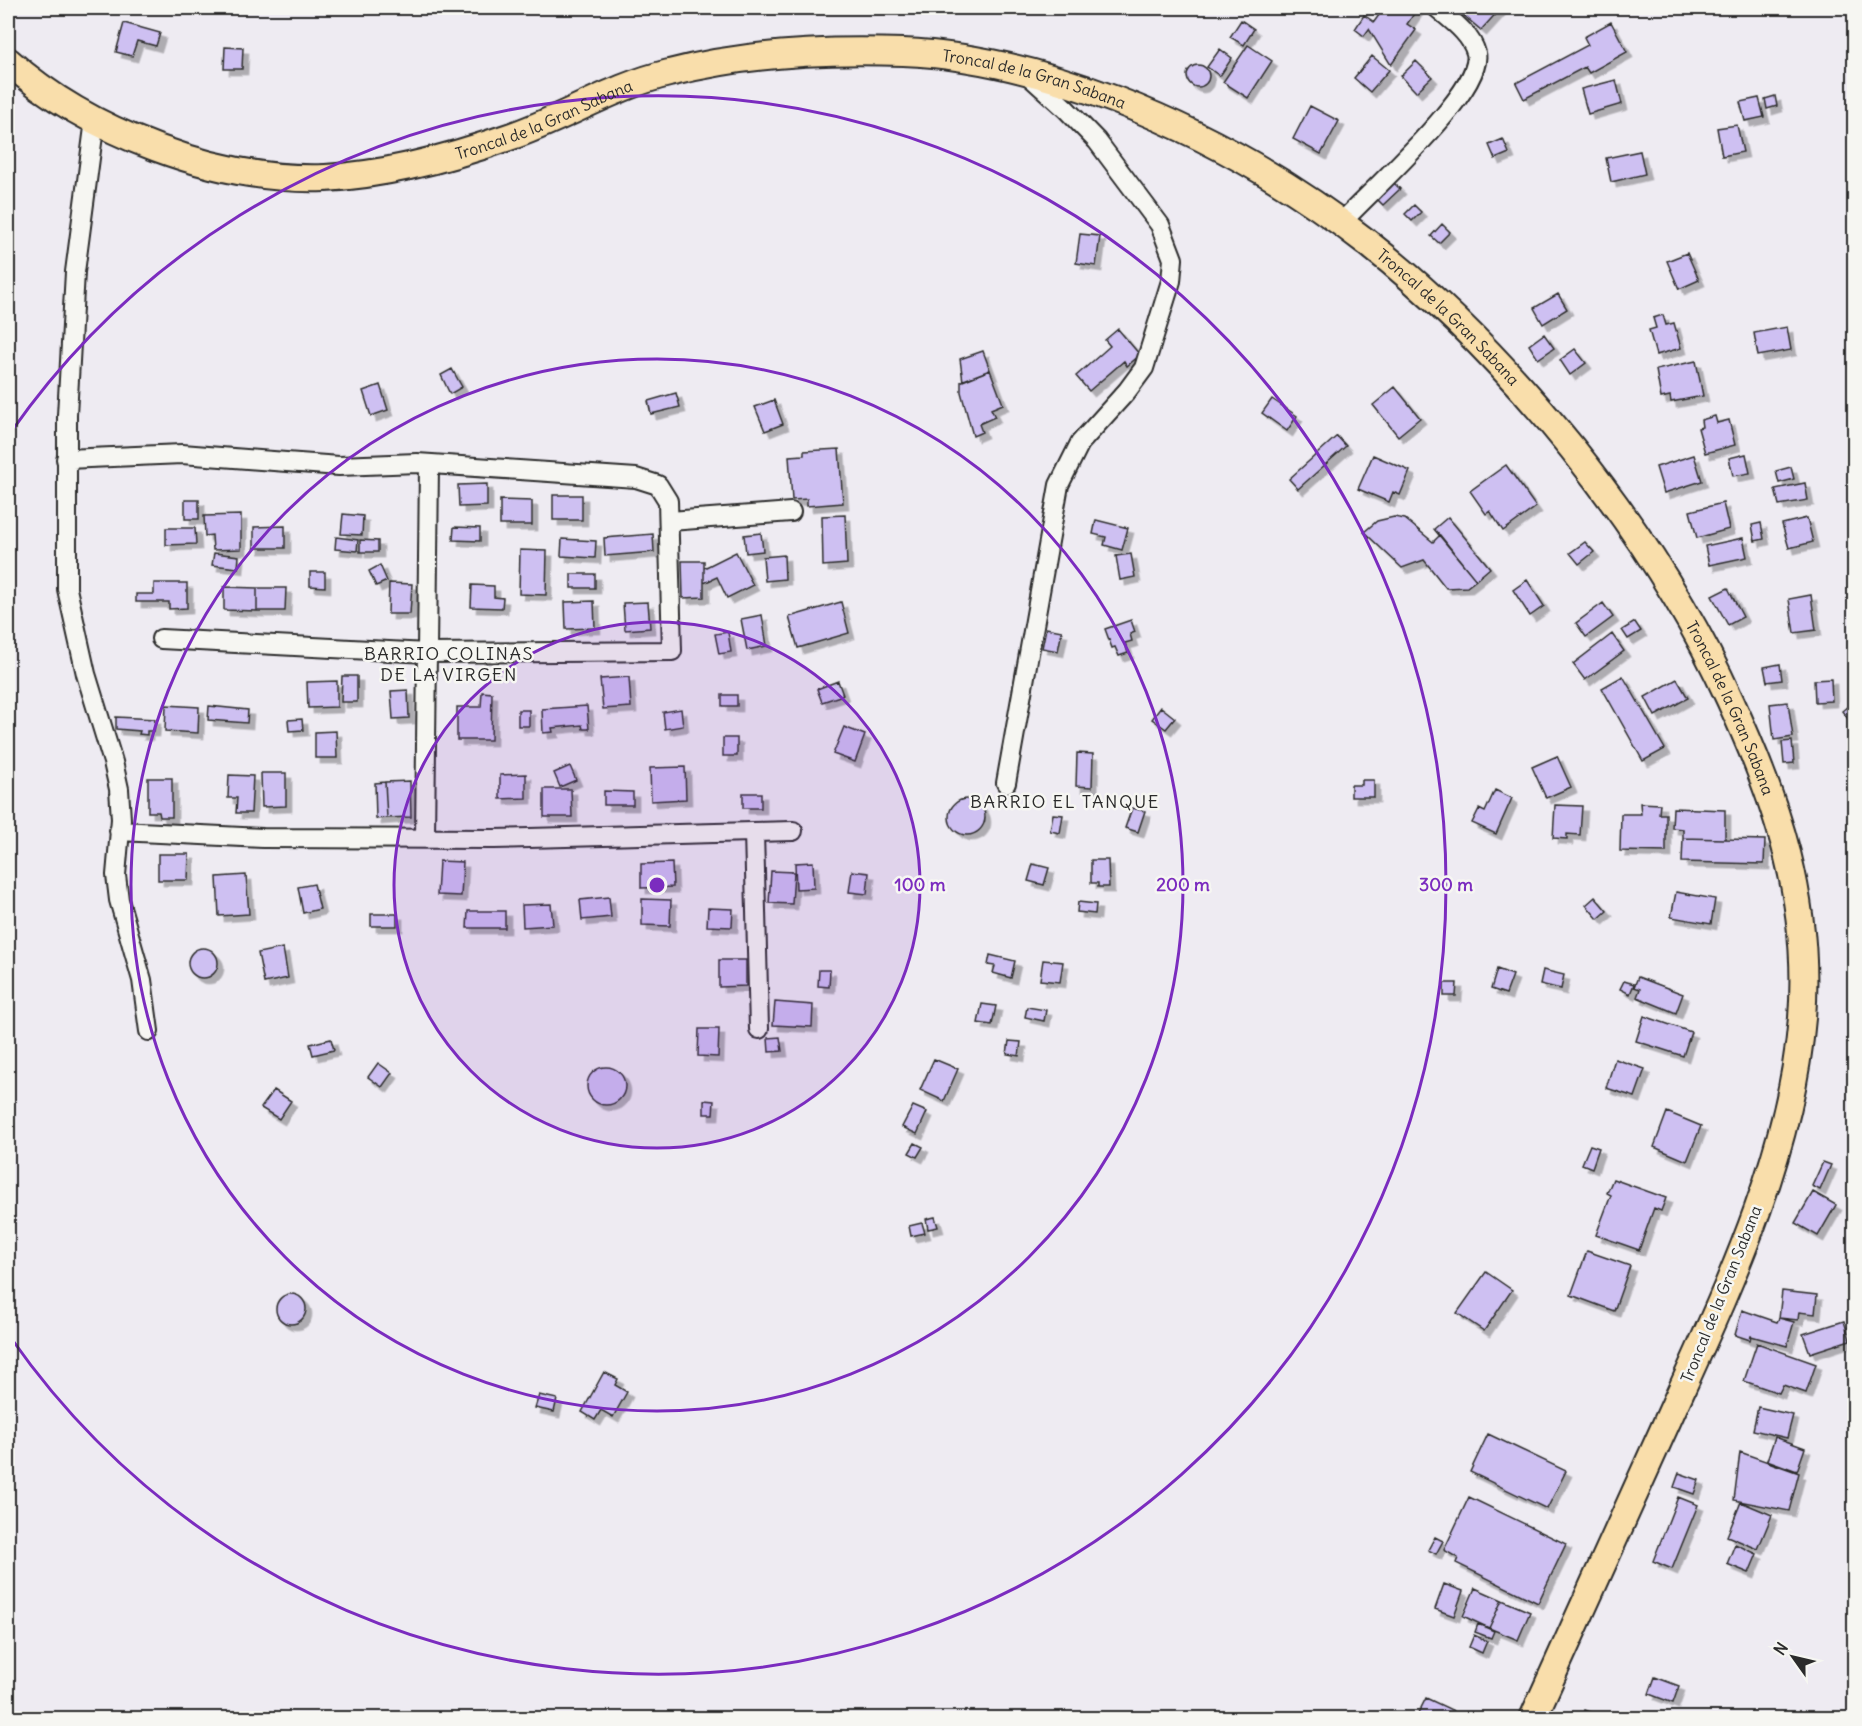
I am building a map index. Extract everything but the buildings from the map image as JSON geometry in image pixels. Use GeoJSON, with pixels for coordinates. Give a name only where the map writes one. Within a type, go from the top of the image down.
{"type":"FeatureCollection","features":[{"type":"Feature","properties":{"kind":"highway","name":"Troncal de la Gran Sabana"},"geometry":{"type":"LineString","coordinates":[[8,61],[65,105],[161,148],[232,169],[264,174],[325,178],[405,165],[511,137],[660,74],[702,66],[815,53],[895,52],[972,58],[1023,70],[1106,96],[1198,134],[1230,151],[1342,222],[1443,305],[1493,355],[1605,489],[1671,585],[1715,666],[1754,753],[1787,847],[1800,911],[1803,958],[1800,1042],[1786,1108],[1752,1224],[1711,1325],[1533,1719]]}},
{"type":"Feature","properties":{"kind":"street"},"geometry":{"type":"LineString","coordinates":[[1342,222],[1452,108],[1474,70],[1476,53],[1472,42],[1437,8]]}},
{"type":"Feature","properties":{"kind":"street"},"geometry":{"type":"LineString","coordinates":[[1006,783],[1035,606],[1059,485],[1080,443],[1127,391],[1144,368],[1173,268],[1171,249],[1160,225],[1131,184],[1066,108],[1023,70]]}},
{"type":"Feature","properties":{"kind":"street"},"geometry":{"type":"LineString","coordinates":[[95,120],[75,272],[66,459],[67,589],[86,674],[115,771],[119,796],[116,875],[118,892],[142,980],[149,1031]]}},
{"type":"Feature","properties":{"kind":"street"},"geometry":{"type":"LineString","coordinates":[[66,459],[182,454],[339,466],[429,465],[648,480],[658,485],[666,494],[670,521],[672,651],[427,653],[161,639]]}},
{"type":"Feature","properties":{"kind":"street"},"geometry":{"type":"LineString","coordinates":[[425,838],[429,465]]}},
{"type":"Feature","properties":{"kind":"street"},"geometry":{"type":"LineString","coordinates":[[670,521],[791,512]]}},
{"type":"Feature","properties":{"kind":"street"},"geometry":{"type":"LineString","coordinates":[[119,831],[263,838],[425,838],[793,831]]}},
{"type":"Feature","properties":{"kind":"street"},"geometry":{"type":"LineString","coordinates":[[754,832],[759,1029]]}},
{"type":"Feature","properties":{"kind":"district","name":"BARRIO COLINAS DE LA VIRGEN"},"geometry":{"type":"Point","coordinates":[449,664]}},
{"type":"Feature","properties":{"kind":"district","name":"BARRIO EL TANQUE"},"geometry":{"type":"Point","coordinates":[1065,802]}}]}
